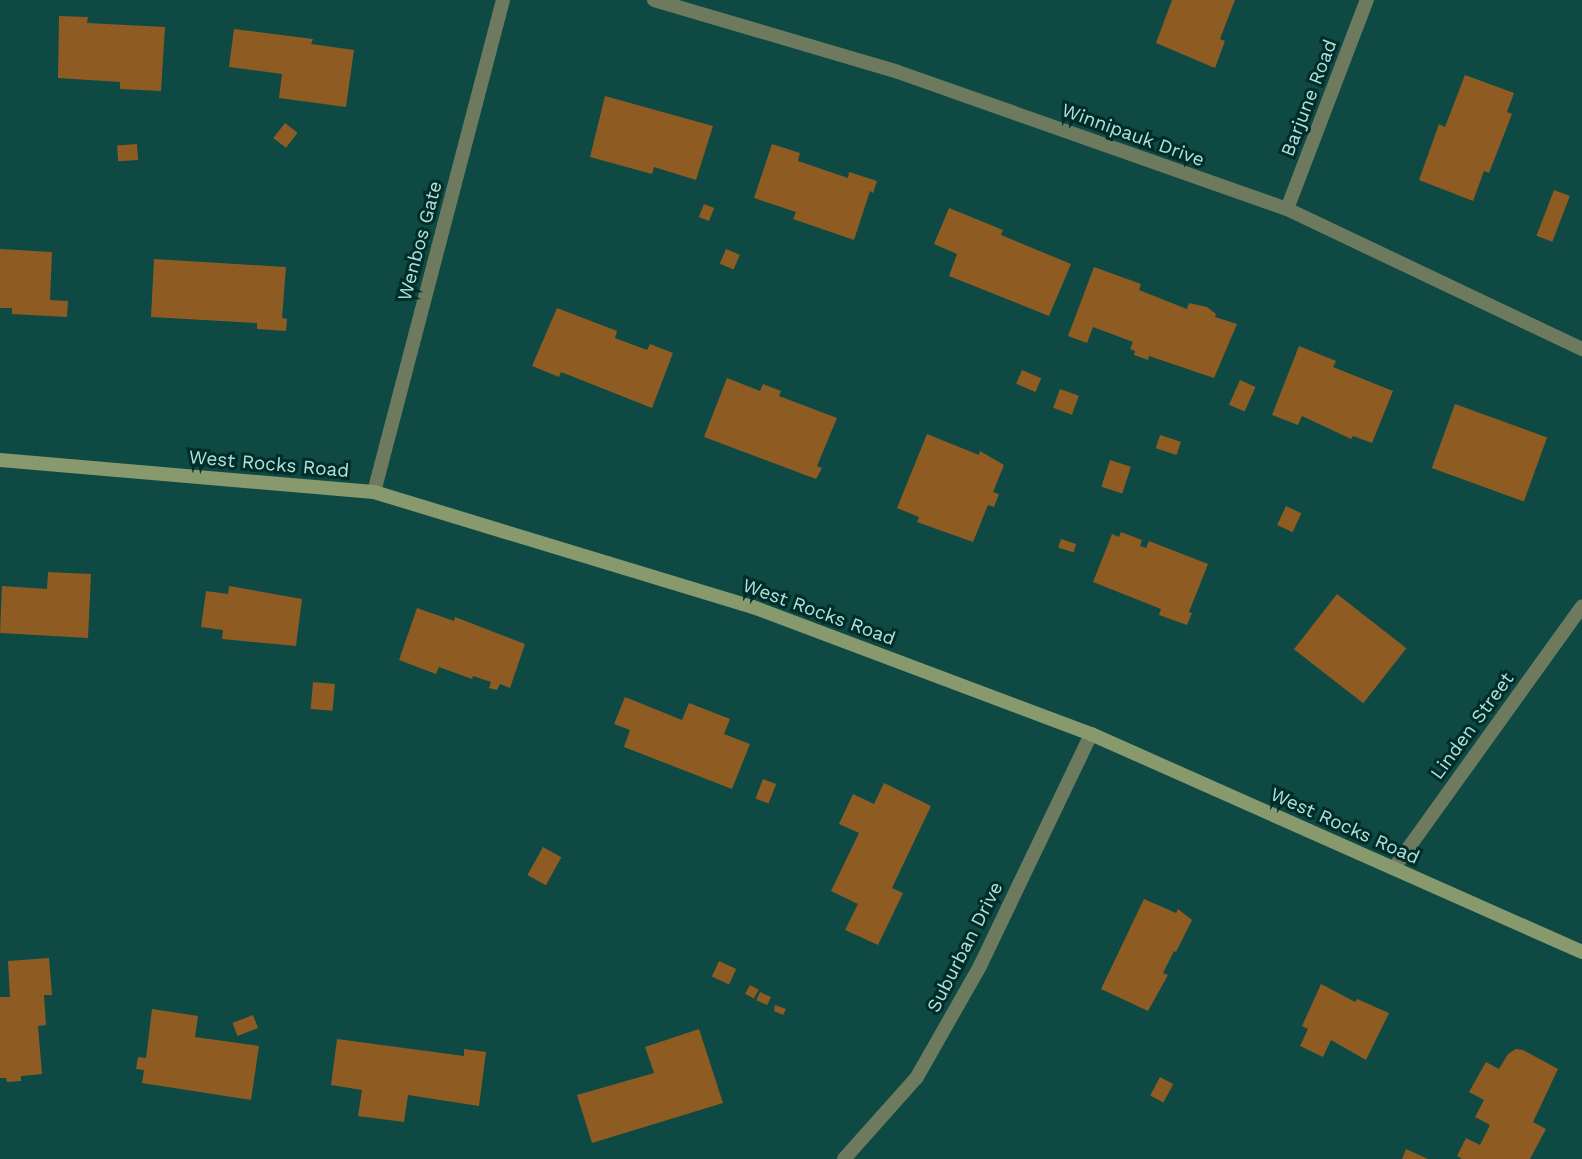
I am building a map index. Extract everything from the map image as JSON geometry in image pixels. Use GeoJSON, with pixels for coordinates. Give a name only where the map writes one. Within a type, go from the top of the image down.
{"type":"FeatureCollection","features":[{"type":"Feature","properties":{"kind":"main road","name":"West Rocks Road"},"geometry":{"type":"LineString","coordinates":[[0,460],[374,492],[754,607],[1091,734],[1582,952]]}},
{"type":"Feature","properties":{"kind":"street","name":"Wenbos Gate"},"geometry":{"type":"LineString","coordinates":[[374,492],[503,0]]}},
{"type":"Feature","properties":{"kind":"street","name":"Winnipauk Drive"},"geometry":{"type":"LineString","coordinates":[[654,0],[898,72],[1287,209],[1582,349]]}},
{"type":"Feature","properties":{"kind":"street","name":"Barjune Road"},"geometry":{"type":"LineString","coordinates":[[1287,209],[1367,0]]}},
{"type":"Feature","properties":{"kind":"street","name":"Linden Street"},"geometry":{"type":"LineString","coordinates":[[1394,868],[1582,606]]}},
{"type":"Feature","properties":{"kind":"street","name":"Suburban Drive"},"geometry":{"type":"LineString","coordinates":[[844,1159],[917,1077],[979,966],[1091,734]]}},
{"type":"Feature","properties":{"kind":"building"},"geometry":{"type":"Polygon","coordinates":[[[1172,0],[1235,0],[1220,39],[1225,41],[1215,68],[1156,43],[1172,0]]]}},
{"type":"Feature","properties":{"kind":"building"},"geometry":{"type":"Polygon","coordinates":[[[59,16],[88,17],[87,23],[165,27],[161,91],[120,89],[120,82],[58,78],[59,16]]]}},
{"type":"Feature","properties":{"kind":"building"},"geometry":{"type":"Polygon","coordinates":[[[234,29],[313,39],[311,44],[354,50],[346,107],[279,98],[282,74],[229,67],[234,29]]]}},
{"type":"Feature","properties":{"kind":"building"},"geometry":{"type":"Polygon","coordinates":[[[1465,75],[1514,93],[1507,112],[1512,114],[1489,173],[1484,171],[1473,201],[1419,180],[1439,124],[1445,127],[1465,75]]]}},
{"type":"Feature","properties":{"kind":"building"},"geometry":{"type":"Polygon","coordinates":[[[605,96],[713,126],[696,180],[654,167],[652,174],[590,157],[605,96]]]}},
{"type":"Feature","properties":{"kind":"building"},"geometry":{"type":"Polygon","coordinates":[[[285,123],[298,133],[286,148],[273,138],[285,123]]]}},
{"type":"Feature","properties":{"kind":"building"},"geometry":{"type":"Polygon","coordinates":[[[137,144],[138,160],[118,161],[117,145],[137,144]]]}},
{"type":"Feature","properties":{"kind":"building"},"geometry":{"type":"Polygon","coordinates":[[[772,144],[800,153],[798,161],[848,178],[849,172],[877,181],[873,193],[870,191],[854,240],[793,219],[796,212],[754,198],[772,144]]]}},
{"type":"Feature","properties":{"kind":"building"},"geometry":{"type":"Polygon","coordinates":[[[1554,190],[1570,196],[1552,242],[1536,236],[1554,190]]]}},
{"type":"Feature","properties":{"kind":"building"},"geometry":{"type":"Polygon","coordinates":[[[704,204],[714,208],[709,221],[699,217],[704,204]]]}},
{"type":"Feature","properties":{"kind":"building"},"geometry":{"type":"Polygon","coordinates":[[[949,208],[1003,230],[1001,235],[1071,264],[1049,316],[949,276],[957,254],[934,244],[949,208]]]}},
{"type":"Feature","properties":{"kind":"building"},"geometry":{"type":"Polygon","coordinates":[[[0,249],[52,252],[50,300],[68,301],[67,317],[12,314],[12,308],[0,308],[0,249]]]}},
{"type":"Feature","properties":{"kind":"building"},"geometry":{"type":"Polygon","coordinates":[[[726,249],[740,255],[734,270],[720,264],[726,249]]]}},
{"type":"Feature","properties":{"kind":"building"},"geometry":{"type":"Polygon","coordinates":[[[154,259],[286,267],[282,318],[287,319],[286,331],[257,329],[257,323],[151,317],[154,259]]]}},
{"type":"Feature","properties":{"kind":"building"},"geometry":{"type":"Polygon","coordinates":[[[1094,267],[1141,284],[1139,290],[1187,309],[1189,303],[1207,307],[1216,314],[1215,317],[1237,324],[1214,378],[1149,356],[1148,360],[1134,355],[1135,351],[1130,349],[1133,342],[1093,327],[1087,343],[1068,336],[1094,267]]]}},
{"type":"Feature","properties":{"kind":"building"},"geometry":{"type":"Polygon","coordinates":[[[557,308],[617,331],[615,338],[647,350],[650,344],[673,353],[652,408],[561,372],[559,377],[532,366],[557,308]]]}},
{"type":"Feature","properties":{"kind":"building"},"geometry":{"type":"Polygon","coordinates":[[[1299,346],[1336,361],[1333,367],[1393,391],[1372,443],[1353,436],[1351,439],[1302,416],[1298,425],[1272,415],[1299,346]]]}},
{"type":"Feature","properties":{"kind":"building"},"geometry":{"type":"Polygon","coordinates":[[[1022,370],[1041,378],[1035,392],[1016,384],[1022,370]]]}},
{"type":"Feature","properties":{"kind":"building"},"geometry":{"type":"Polygon","coordinates":[[[727,378],[760,391],[763,384],[781,391],[779,396],[837,418],[817,466],[822,468],[816,479],[704,437],[727,378]]]}},
{"type":"Feature","properties":{"kind":"building"},"geometry":{"type":"Polygon","coordinates":[[[1240,380],[1256,387],[1245,412],[1229,405],[1240,380]]]}},
{"type":"Feature","properties":{"kind":"building"},"geometry":{"type":"Polygon","coordinates":[[[1060,389],[1079,396],[1072,415],[1053,408],[1060,389]]]}},
{"type":"Feature","properties":{"kind":"building"},"geometry":{"type":"Polygon","coordinates":[[[1455,404],[1547,438],[1524,501],[1432,468],[1455,404]]]}},
{"type":"Feature","properties":{"kind":"building"},"geometry":{"type":"Polygon","coordinates":[[[927,434],[979,455],[980,451],[1004,465],[993,492],[999,494],[994,507],[988,505],[973,542],[917,522],[919,517],[897,508],[927,434]]]}},
{"type":"Feature","properties":{"kind":"building"},"geometry":{"type":"Polygon","coordinates":[[[1160,435],[1181,442],[1177,455],[1156,448],[1160,435]]]}},
{"type":"Feature","properties":{"kind":"building"},"geometry":{"type":"Polygon","coordinates":[[[1110,460],[1131,467],[1122,493],[1101,487],[1110,460]]]}},
{"type":"Feature","properties":{"kind":"building"},"geometry":{"type":"Polygon","coordinates":[[[1286,506],[1301,513],[1293,532],[1277,525],[1286,506]]]}},
{"type":"Feature","properties":{"kind":"building"},"geometry":{"type":"Polygon","coordinates":[[[1121,532],[1142,540],[1140,546],[1146,548],[1149,541],[1208,564],[1189,612],[1192,613],[1187,625],[1159,615],[1161,609],[1093,582],[1112,534],[1119,537],[1121,532]]]}},
{"type":"Feature","properties":{"kind":"building"},"geometry":{"type":"Polygon","coordinates":[[[1061,539],[1076,544],[1073,553],[1058,548],[1061,539]]]}},
{"type":"Feature","properties":{"kind":"building"},"geometry":{"type":"Polygon","coordinates":[[[48,572],[91,574],[88,638],[0,633],[2,586],[47,589],[48,572]]]}},
{"type":"Feature","properties":{"kind":"building"},"geometry":{"type":"Polygon","coordinates":[[[229,586],[302,599],[296,646],[222,639],[223,630],[201,627],[206,591],[228,594],[229,586]]]}},
{"type":"Feature","properties":{"kind":"building"},"geometry":{"type":"Polygon","coordinates":[[[1337,594],[1406,648],[1363,703],[1294,649],[1337,594]]]}},
{"type":"Feature","properties":{"kind":"building"},"geometry":{"type":"Polygon","coordinates":[[[417,608],[454,621],[455,617],[525,644],[510,688],[500,684],[497,690],[489,688],[491,682],[473,676],[472,679],[439,667],[436,674],[399,660],[417,608]]]}},
{"type":"Feature","properties":{"kind":"building"},"geometry":{"type":"Polygon","coordinates":[[[313,682],[335,684],[333,711],[311,709],[313,682]]]}},
{"type":"Feature","properties":{"kind":"building"},"geometry":{"type":"Polygon","coordinates":[[[625,697],[682,720],[689,703],[730,719],[724,734],[750,744],[732,789],[624,747],[630,730],[614,724],[625,697]]]}},
{"type":"Feature","properties":{"kind":"building"},"geometry":{"type":"Polygon","coordinates":[[[763,779],[776,784],[769,804],[755,799],[763,779]]]}},
{"type":"Feature","properties":{"kind":"building"},"geometry":{"type":"Polygon","coordinates":[[[884,783],[931,806],[892,888],[903,893],[878,945],[845,930],[858,904],[831,891],[859,833],[839,824],[853,794],[874,804],[884,783]]]}},
{"type":"Feature","properties":{"kind":"building"},"geometry":{"type":"Polygon","coordinates":[[[543,847],[561,857],[546,885],[527,875],[543,847]]]}},
{"type":"Feature","properties":{"kind":"building"},"geometry":{"type":"Polygon","coordinates":[[[1144,899],[1176,913],[1178,909],[1192,920],[1163,973],[1168,975],[1148,1011],[1101,989],[1144,899]]]}},
{"type":"Feature","properties":{"kind":"building"},"geometry":{"type":"Polygon","coordinates":[[[49,958],[52,995],[44,995],[46,1025],[38,1026],[42,1074],[21,1076],[21,1081],[7,1082],[6,1078],[0,1078],[0,997],[10,997],[8,961],[49,958]]]}},
{"type":"Feature","properties":{"kind":"building"},"geometry":{"type":"Polygon","coordinates":[[[719,961],[736,969],[729,984],[712,976],[719,961]]]}},
{"type":"Feature","properties":{"kind":"building"},"geometry":{"type":"Polygon","coordinates":[[[1321,984],[1355,1002],[1357,999],[1389,1013],[1366,1060],[1331,1040],[1323,1057],[1300,1046],[1308,1029],[1302,1026],[1321,984]]]}},
{"type":"Feature","properties":{"kind":"building"},"geometry":{"type":"Polygon","coordinates":[[[750,985],[759,990],[754,999],[745,994],[750,985]]]}},
{"type":"Feature","properties":{"kind":"building"},"geometry":{"type":"Polygon","coordinates":[[[760,992],[771,997],[767,1005],[756,1000],[760,992]]]}},
{"type":"Feature","properties":{"kind":"building"},"geometry":{"type":"Polygon","coordinates":[[[775,1005],[786,1009],[783,1015],[774,1011],[775,1005]]]}},
{"type":"Feature","properties":{"kind":"building"},"geometry":{"type":"Polygon","coordinates":[[[152,1009],[198,1016],[195,1037],[259,1046],[251,1100],[142,1083],[144,1070],[136,1069],[138,1057],[146,1058],[152,1009]]]}},
{"type":"Feature","properties":{"kind":"building"},"geometry":{"type":"Polygon","coordinates":[[[253,1015],[258,1028],[237,1036],[232,1023],[253,1015]]]}},
{"type":"Feature","properties":{"kind":"building"},"geometry":{"type":"Polygon","coordinates":[[[699,1029],[723,1103],[592,1143],[577,1095],[654,1073],[645,1047],[699,1029]]]}},
{"type":"Feature","properties":{"kind":"building"},"geometry":{"type":"Polygon","coordinates":[[[337,1039],[464,1056],[464,1049],[486,1052],[479,1106],[408,1095],[404,1122],[358,1116],[362,1090],[331,1085],[337,1039]]]}},
{"type":"Feature","properties":{"kind":"building"},"geometry":{"type":"Polygon","coordinates":[[[1516,1049],[1523,1050],[1558,1069],[1533,1122],[1546,1129],[1530,1159],[1462,1159],[1457,1156],[1466,1138],[1480,1145],[1490,1125],[1475,1117],[1484,1100],[1469,1092],[1486,1062],[1499,1069],[1508,1054],[1516,1049]]]}},
{"type":"Feature","properties":{"kind":"building"},"geometry":{"type":"Polygon","coordinates":[[[1160,1077],[1173,1084],[1163,1103],[1150,1096],[1160,1077]]]}},
{"type":"Feature","properties":{"kind":"building"},"geometry":{"type":"Polygon","coordinates":[[[1406,1149],[1428,1159],[1402,1159],[1406,1149]]]}}]}
